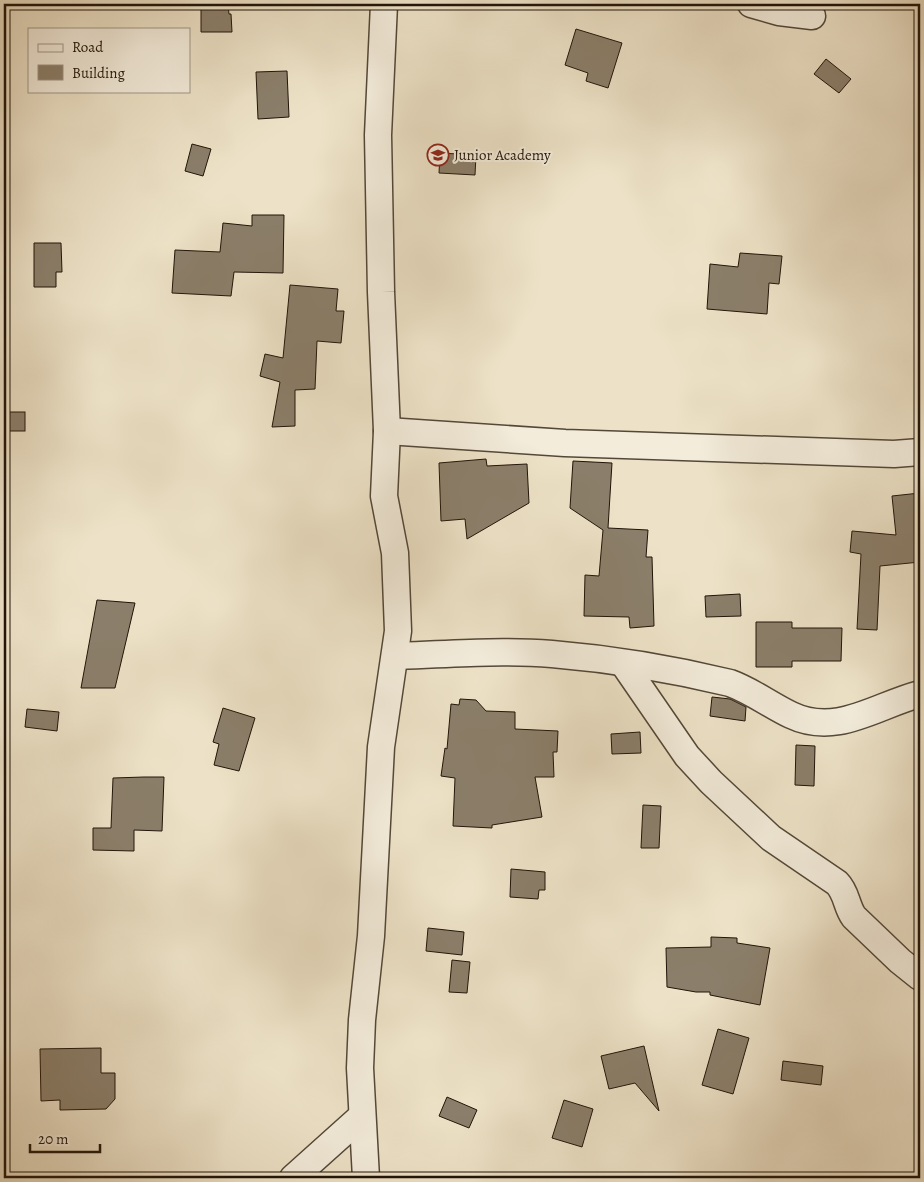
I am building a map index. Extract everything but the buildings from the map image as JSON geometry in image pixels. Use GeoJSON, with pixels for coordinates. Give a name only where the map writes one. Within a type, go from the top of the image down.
{"type":"FeatureCollection","features":[{"type":"Feature","properties":{"kind":"street"},"geometry":{"type":"LineString","coordinates":[[366,1178],[361,1117],[360,1068],[362,1020],[371,936],[381,748],[398,632],[395,553],[384,496],[387,431],[380,292],[378,135],[384,4]]}},
{"type":"Feature","properties":{"kind":"street"},"geometry":{"type":"LineString","coordinates":[[751,4],[779,12],[812,16]]}},
{"type":"Feature","properties":{"kind":"street"},"geometry":{"type":"LineString","coordinates":[[387,431],[565,443],[884,453],[920,452]]}},
{"type":"Feature","properties":{"kind":"street"},"geometry":{"type":"LineString","coordinates":[[395,656],[552,654],[623,663],[730,683],[744,688],[792,716],[820,723],[848,721],[920,694]]}},
{"type":"Feature","properties":{"kind":"street"},"geometry":{"type":"LineString","coordinates":[[623,663],[687,756],[711,782],[771,838],[837,883],[844,892],[849,910],[854,917],[920,976]]}},
{"type":"Feature","properties":{"kind":"street"},"geometry":{"type":"LineString","coordinates":[[293,1178],[361,1117]]}},
{"type":"Feature","properties":{"kind":"place","name":"Junior Academy"},"geometry":{"type":"Point","coordinates":[438,155]}}]}
